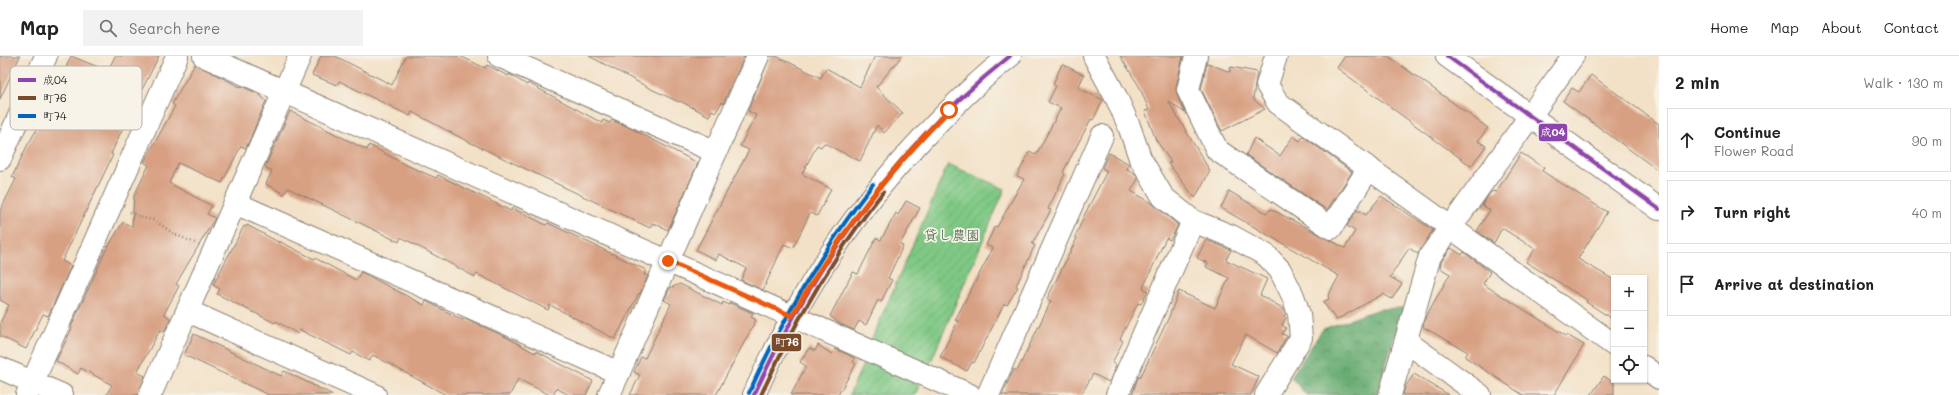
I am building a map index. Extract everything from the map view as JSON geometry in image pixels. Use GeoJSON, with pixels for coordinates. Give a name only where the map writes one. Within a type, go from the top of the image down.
{"type":"FeatureCollection","features":[{"type":"Feature","properties":{"kind":"street"},"geometry":{"type":"LineString","coordinates":[[42,66],[46,56]]}},
{"type":"Feature","properties":{"kind":"street"},"geometry":{"type":"LineString","coordinates":[[30,389],[177,56]]}},
{"type":"Feature","properties":{"kind":"street"},"geometry":{"type":"LineString","coordinates":[[204,56],[970,395]]}},
{"type":"Feature","properties":{"kind":"street"},"geometry":{"type":"LineString","coordinates":[[150,395],[300,56]]}},
{"type":"Feature","properties":{"kind":"street"},"geometry":{"type":"LineString","coordinates":[[499,56],[716,152]]}},
{"type":"Feature","properties":{"kind":"street"},"geometry":{"type":"LineString","coordinates":[[609,395],[758,56]]}},
{"type":"Feature","properties":{"kind":"street"},"geometry":{"type":"LineString","coordinates":[[1094,56],[1117,99],[1129,126],[1140,158],[1163,197],[1194,220],[1231,236],[1266,255],[1280,270],[1293,296],[1299,314],[1301,338],[1266,395]]}},
{"type":"Feature","properties":{"kind":"street"},"geometry":{"type":"LineString","coordinates":[[1196,56],[1188,90],[1217,150],[1331,228],[1369,168]]}},
{"type":"Feature","properties":{"kind":"street"},"geometry":{"type":"LineString","coordinates":[[1276,56],[1267,85],[1278,102],[1611,343]]}},
{"type":"Feature","properties":{"kind":"street"},"geometry":{"type":"LineString","coordinates":[[1447,56],[1659,209]]}},
{"type":"Feature","properties":{"kind":"street"},"geometry":{"type":"LineString","coordinates":[[1390,395],[1407,342],[1430,256],[1573,56]]}},
{"type":"Feature","properties":{"kind":"street"},"geometry":{"type":"LineString","coordinates":[[754,395],[792,316],[835,245],[878,188],[916,144],[998,60]]}},
{"type":"Feature","properties":{"kind":"street"},"geometry":{"type":"LineString","coordinates":[[0,159],[13,130]]}},
{"type":"Feature","properties":{"kind":"street"},"geometry":{"type":"LineString","coordinates":[[988,395],[1102,136]]}},
{"type":"Feature","properties":{"kind":"street"},"geometry":{"type":"LineString","coordinates":[[235,203],[619,372]]}},
{"type":"Feature","properties":{"kind":"street"},"geometry":{"type":"LineString","coordinates":[[1117,395],[1194,220]]}},
{"type":"Feature","properties":{"kind":"street"},"geometry":{"type":"LineString","coordinates":[[188,311],[375,395]]}},
{"type":"Feature","properties":{"kind":"street"},"geometry":{"type":"LineString","coordinates":[[1407,342],[1480,395]]}},
{"type":"Feature","properties":{"kind":"street"},"geometry":{"type":"LineString","coordinates":[[0,368],[30,389],[62,395]]}},
{"type":"Feature","properties":{"kind":"street"},"geometry":{"type":"LineString","coordinates":[[1647,369],[1659,378]]}},
{"type":"Feature","properties":{"kind":"path"},"geometry":{"type":"LineString","coordinates":[[112,202],[143,218],[154,220],[174,234],[214,250]]}},
{"type":"Feature","properties":{"kind":"green space","name":"貸し農園"},"geometry":{"type":"Polygon","coordinates":[[[948,164],[1005,189],[929,366],[871,341],[948,164]]]}},
{"type":"Feature","properties":{"kind":"green space"},"geometry":{"type":"Polygon","coordinates":[[[1403,308],[1405,324],[1394,337],[1377,395],[1306,395],[1291,377],[1323,329],[1379,309],[1403,308]]]}},
{"type":"Feature","properties":{"kind":"green space"},"geometry":{"type":"Polygon","coordinates":[[[865,360],[920,384],[915,395],[849,395],[865,360]]]}},
{"type":"Feature","properties":{"kind":"building"},"geometry":{"type":"Polygon","coordinates":[[[0,56],[20,56],[15,66],[10,66],[10,78],[0,99],[0,56]]]}},
{"type":"Feature","properties":{"kind":"building"},"geometry":{"type":"Polygon","coordinates":[[[71,56],[96,66],[67,66],[71,56]]]}},
{"type":"Feature","properties":{"kind":"building"},"geometry":{"type":"Polygon","coordinates":[[[115,56],[159,56],[142,90],[142,66],[110,66],[115,56]]]}},
{"type":"Feature","properties":{"kind":"building"},"geometry":{"type":"Polygon","coordinates":[[[321,56],[335,56],[392,85],[406,56],[460,56],[485,68],[487,65],[508,76],[509,74],[527,85],[528,83],[602,123],[603,120],[610,123],[612,120],[626,126],[698,163],[668,230],[653,223],[650,228],[467,141],[412,112],[410,116],[339,81],[337,85],[312,75],[321,56]]]}},
{"type":"Feature","properties":{"kind":"building"},"geometry":{"type":"Polygon","coordinates":[[[589,56],[744,56],[723,104],[722,102],[716,112],[712,110],[709,116],[680,101],[679,102],[651,89],[589,56]]]}},
{"type":"Feature","properties":{"kind":"building"},"geometry":{"type":"Polygon","coordinates":[[[770,56],[776,56],[821,78],[826,68],[860,87],[875,56],[902,56],[876,87],[903,113],[884,133],[877,125],[860,161],[824,143],[821,147],[817,145],[802,174],[831,189],[817,216],[810,213],[793,248],[784,244],[763,290],[741,280],[746,268],[719,254],[716,260],[696,250],[749,150],[740,146],[756,115],[748,111],[770,56]]]}},
{"type":"Feature","properties":{"kind":"building"},"geometry":{"type":"Polygon","coordinates":[[[1120,56],[1183,56],[1176,88],[1177,95],[1185,113],[1168,101],[1210,171],[1195,198],[1168,163],[1171,162],[1156,140],[1145,111],[1149,110],[1139,86],[1120,56]]]}},
{"type":"Feature","properties":{"kind":"building"},"geometry":{"type":"Polygon","coordinates":[[[1345,56],[1388,56],[1488,128],[1478,141],[1486,146],[1471,166],[1337,68],[1345,56]]]}},
{"type":"Feature","properties":{"kind":"building"},"geometry":{"type":"Polygon","coordinates":[[[1207,63],[1230,72],[1231,67],[1257,72],[1253,99],[1265,109],[1222,131],[1201,89],[1207,63]]]}},
{"type":"Feature","properties":{"kind":"building"},"geometry":{"type":"Polygon","coordinates":[[[195,64],[240,87],[241,86],[259,94],[266,101],[246,148],[241,146],[222,183],[178,163],[169,183],[212,206],[207,214],[215,218],[176,284],[179,286],[164,314],[170,318],[164,332],[160,330],[137,372],[145,376],[138,395],[106,395],[112,385],[81,368],[78,374],[56,361],[106,250],[123,222],[132,227],[134,196],[149,165],[144,162],[175,106],[172,104],[195,64]]]}},
{"type":"Feature","properties":{"kind":"building"},"geometry":{"type":"Polygon","coordinates":[[[1062,64],[1084,75],[1078,88],[1103,100],[1093,120],[1091,119],[1063,172],[1065,174],[1048,209],[1051,210],[1032,244],[1035,245],[1016,286],[1018,287],[1007,305],[1004,304],[974,363],[972,362],[967,371],[940,357],[958,321],[955,320],[993,248],[986,245],[995,226],[997,227],[1024,179],[1017,176],[1030,151],[1036,155],[1061,108],[1048,102],[1056,86],[1053,84],[1062,64]]]}},
{"type":"Feature","properties":{"kind":"building"},"geometry":{"type":"Polygon","coordinates":[[[1591,75],[1659,124],[1659,171],[1563,101],[1572,88],[1579,92],[1591,75]]]}},
{"type":"Feature","properties":{"kind":"building"},"geometry":{"type":"Polygon","coordinates":[[[290,111],[367,150],[369,145],[406,165],[436,178],[438,175],[511,211],[512,208],[546,225],[548,223],[646,270],[644,274],[648,276],[640,294],[639,293],[615,339],[550,305],[548,310],[477,274],[475,277],[401,237],[399,242],[288,188],[284,194],[266,184],[272,171],[265,167],[290,111]]]}},
{"type":"Feature","properties":{"kind":"building"},"geometry":{"type":"Polygon","coordinates":[[[36,130],[122,130],[111,154],[113,155],[62,261],[71,266],[48,316],[43,314],[26,349],[0,336],[0,323],[9,305],[0,300],[0,211],[16,179],[12,177],[36,130]]]}},
{"type":"Feature","properties":{"kind":"building"},"geometry":{"type":"Polygon","coordinates":[[[1293,136],[1300,141],[1303,136],[1352,172],[1327,210],[1246,155],[1254,138],[1280,156],[1293,136]]]}},
{"type":"Feature","properties":{"kind":"building"},"geometry":{"type":"Polygon","coordinates":[[[1109,153],[1129,164],[1127,169],[1134,173],[1138,179],[1131,191],[1152,203],[1178,225],[1170,240],[1166,238],[1143,288],[1148,291],[1141,304],[1138,303],[1120,339],[1123,341],[1112,363],[1116,365],[1109,382],[1093,374],[1081,395],[1002,395],[1014,369],[1017,371],[1051,301],[1047,299],[1077,238],[1075,237],[1085,214],[1107,171],[1102,168],[1109,153]]]}},
{"type":"Feature","properties":{"kind":"building"},"geometry":{"type":"Polygon","coordinates":[[[1521,153],[1544,168],[1542,171],[1607,212],[1578,259],[1611,278],[1611,318],[1586,302],[1587,300],[1526,262],[1535,249],[1502,228],[1494,243],[1477,231],[1490,210],[1482,205],[1490,193],[1493,191],[1496,192],[1521,153]]]}},
{"type":"Feature","properties":{"kind":"building"},"geometry":{"type":"Polygon","coordinates":[[[1229,191],[1266,213],[1271,209],[1345,248],[1355,231],[1347,226],[1357,210],[1366,215],[1381,196],[1433,230],[1418,254],[1409,248],[1390,277],[1402,284],[1392,299],[1383,294],[1336,320],[1323,302],[1329,299],[1328,296],[1339,276],[1221,208],[1229,191]]]}},
{"type":"Feature","properties":{"kind":"building"},"geometry":{"type":"Polygon","coordinates":[[[906,201],[920,208],[900,244],[903,246],[888,278],[892,280],[881,302],[878,300],[866,325],[859,321],[854,330],[840,324],[830,316],[853,272],[858,274],[876,238],[881,240],[896,213],[898,215],[906,201]]]}},
{"type":"Feature","properties":{"kind":"building"},"geometry":{"type":"Polygon","coordinates":[[[247,225],[280,243],[279,241],[356,280],[361,272],[424,305],[426,301],[463,320],[464,318],[506,337],[535,353],[536,351],[593,381],[586,395],[569,395],[556,388],[553,395],[550,395],[518,379],[510,395],[446,395],[373,355],[369,361],[353,352],[351,355],[300,330],[298,334],[276,321],[275,323],[217,294],[220,289],[213,285],[244,226],[246,227],[247,225]]]}},
{"type":"Feature","properties":{"kind":"building"},"geometry":{"type":"Polygon","coordinates":[[[1206,240],[1231,250],[1226,260],[1267,279],[1260,295],[1284,309],[1286,313],[1284,316],[1286,318],[1282,325],[1286,328],[1282,334],[1287,336],[1277,353],[1246,335],[1231,364],[1259,377],[1251,395],[1132,395],[1138,377],[1140,378],[1168,319],[1179,291],[1215,308],[1229,278],[1206,267],[1208,263],[1197,258],[1206,240]]]}},
{"type":"Feature","properties":{"kind":"building"},"geometry":{"type":"Polygon","coordinates":[[[1451,248],[1462,255],[1464,252],[1490,272],[1483,284],[1566,336],[1567,335],[1584,345],[1554,395],[1523,395],[1465,357],[1468,352],[1423,327],[1426,316],[1450,274],[1440,268],[1441,262],[1451,248]]]}},
{"type":"Feature","properties":{"kind":"building"},"geometry":{"type":"Polygon","coordinates":[[[680,284],[722,305],[723,302],[729,305],[730,303],[753,313],[751,317],[756,320],[716,395],[630,395],[640,375],[634,372],[641,357],[645,358],[671,304],[664,300],[670,288],[680,284]]]}},
{"type":"Feature","properties":{"kind":"building"},"geometry":{"type":"Polygon","coordinates":[[[194,334],[281,376],[284,371],[333,395],[269,395],[184,355],[194,334]]]}},
{"type":"Feature","properties":{"kind":"building"},"geometry":{"type":"Polygon","coordinates":[[[818,345],[832,354],[835,349],[849,355],[855,359],[853,362],[856,364],[838,395],[791,395],[806,366],[800,362],[809,348],[815,351],[818,345]]]}},
{"type":"Feature","properties":{"kind":"building"},"geometry":{"type":"Polygon","coordinates":[[[1414,374],[1449,395],[1403,395],[1405,387],[1414,374]]]}},
{"type":"Feature","properties":{"kind":"building"},"geometry":{"type":"Polygon","coordinates":[[[1604,376],[1611,381],[1611,383],[1614,383],[1614,395],[1591,395],[1604,376]]]}},
{"type":"Feature","properties":{"kind":"transit line","name":"成04"},"geometry":{"type":"LineString","coordinates":[[754,395],[803,300],[862,210],[895,168],[931,128],[969,91],[1010,56]]}},
{"type":"Feature","properties":{"kind":"transit line","name":"成04"},"geometry":{"type":"LineString","coordinates":[[1447,56],[1659,209]]}},
{"type":"Feature","properties":{"kind":"transit line","name":"町74"},"geometry":{"type":"LineString","coordinates":[[749,393],[762,365],[805,285],[837,234],[873,184]]}},
{"type":"Feature","properties":{"kind":"transit line","name":"町76"},"geometry":{"type":"LineString","coordinates":[[761,395],[787,341],[816,290],[848,240],[883,192]]}},
{"type":"Feature","properties":{"kind":"route"},"geometry":{"type":"LineString","coordinates":[[668,261],[792,316],[814,276],[848,227],[878,188],[916,144],[949,110]]}}]}
